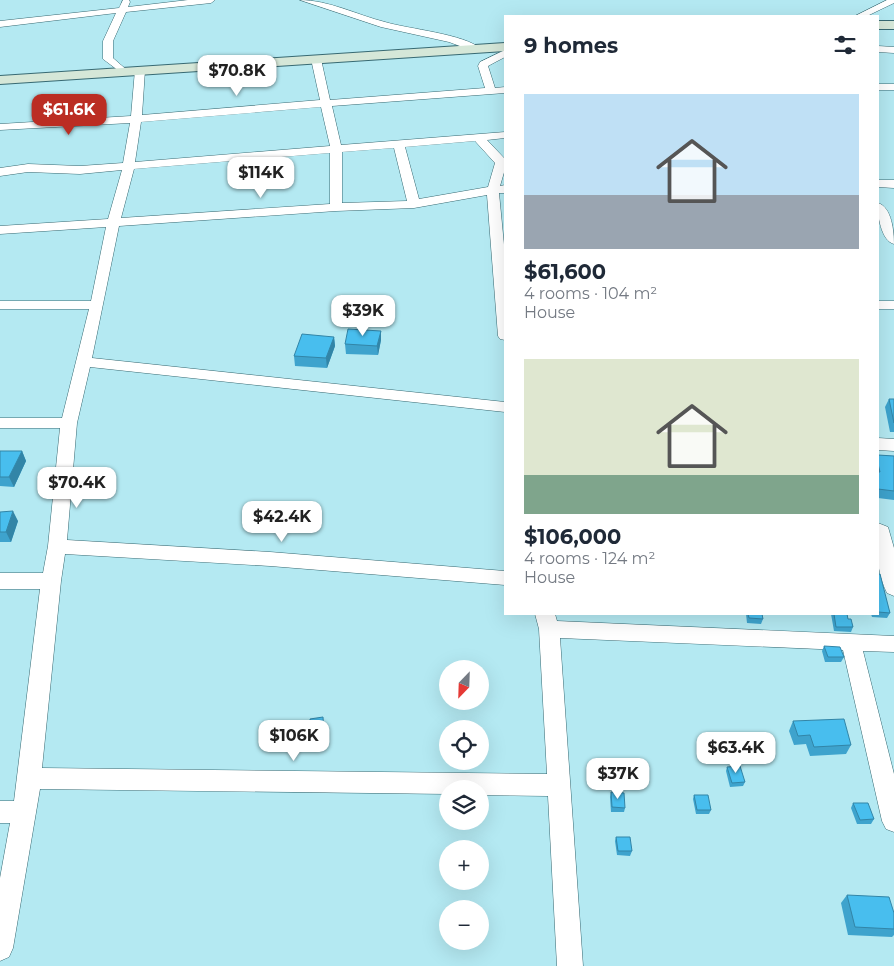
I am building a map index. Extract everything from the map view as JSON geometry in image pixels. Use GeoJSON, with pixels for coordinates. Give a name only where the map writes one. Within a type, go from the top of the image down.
{"type":"FeatureCollection","features":[{"type":"Feature","properties":{"kind":"street"},"geometry":{"type":"LineString","coordinates":[[128,0],[121,10],[108,40],[108,59],[131,71]]}},
{"type":"Feature","properties":{"kind":"street"},"geometry":{"type":"LineString","coordinates":[[0,24],[211,0]]}},
{"type":"Feature","properties":{"kind":"street"},"geometry":{"type":"LineString","coordinates":[[304,0],[384,25],[452,40],[476,49]]}},
{"type":"Feature","properties":{"kind":"street"},"geometry":{"type":"LineString","coordinates":[[862,15],[894,0]]}},
{"type":"Feature","properties":{"kind":"street"},"geometry":{"type":"LineString","coordinates":[[882,6],[894,7]]}},
{"type":"Feature","properties":{"kind":"street"},"geometry":{"type":"LineString","coordinates":[[0,80],[504,47]]}},
{"type":"Feature","properties":{"kind":"street"},"geometry":{"type":"LineString","coordinates":[[879,49],[894,50]]}},
{"type":"Feature","properties":{"kind":"street"},"geometry":{"type":"LineString","coordinates":[[491,91],[483,66],[485,62],[504,53]]}},
{"type":"Feature","properties":{"kind":"street"},"geometry":{"type":"LineString","coordinates":[[316,59],[336,148],[336,207]]}},
{"type":"Feature","properties":{"kind":"street"},"geometry":{"type":"LineString","coordinates":[[0,948],[30,778],[51,581],[57,546],[69,423],[97,305],[113,224],[129,165],[136,119],[131,71]]}},
{"type":"Feature","properties":{"kind":"street"},"geometry":{"type":"LineString","coordinates":[[879,86],[894,87]]}},
{"type":"Feature","properties":{"kind":"street"},"geometry":{"type":"LineString","coordinates":[[0,127],[136,119],[491,91],[504,92]]}},
{"type":"Feature","properties":{"kind":"street"},"geometry":{"type":"LineString","coordinates":[[0,172],[28,168],[80,170],[504,135]]}},
{"type":"Feature","properties":{"kind":"street"},"geometry":{"type":"LineString","coordinates":[[477,137],[498,157],[501,163],[499,190],[504,312]]}},
{"type":"Feature","properties":{"kind":"street"},"geometry":{"type":"LineString","coordinates":[[399,144],[414,204]]}},
{"type":"Feature","properties":{"kind":"street"},"geometry":{"type":"LineString","coordinates":[[879,184],[894,184]]}},
{"type":"Feature","properties":{"kind":"street"},"geometry":{"type":"LineString","coordinates":[[0,230],[113,224],[336,207],[414,204],[499,190]]}},
{"type":"Feature","properties":{"kind":"street"},"geometry":{"type":"LineString","coordinates":[[879,209],[894,240],[879,241]]}},
{"type":"Feature","properties":{"kind":"street"},"geometry":{"type":"LineString","coordinates":[[0,305],[97,305]]}},
{"type":"Feature","properties":{"kind":"street"},"geometry":{"type":"LineString","coordinates":[[879,305],[894,305]]}},
{"type":"Feature","properties":{"kind":"street"},"geometry":{"type":"LineString","coordinates":[[83,362],[504,407]]}},
{"type":"Feature","properties":{"kind":"street"},"geometry":{"type":"LineString","coordinates":[[0,423],[69,423]]}},
{"type":"Feature","properties":{"kind":"street"},"geometry":{"type":"LineString","coordinates":[[879,444],[894,445]]}},
{"type":"Feature","properties":{"kind":"street"},"geometry":{"type":"LineString","coordinates":[[879,531],[881,532],[894,588]]}},
{"type":"Feature","properties":{"kind":"street"},"geometry":{"type":"LineString","coordinates":[[57,546],[270,559],[504,578]]}},
{"type":"Feature","properties":{"kind":"street"},"geometry":{"type":"LineString","coordinates":[[0,581],[51,581]]}},
{"type":"Feature","properties":{"kind":"street"},"geometry":{"type":"LineString","coordinates":[[570,966],[547,621],[894,644]]}},
{"type":"Feature","properties":{"kind":"street"},"geometry":{"type":"LineString","coordinates":[[852,642],[894,821]]}},
{"type":"Feature","properties":{"kind":"street"},"geometry":{"type":"LineString","coordinates":[[30,778],[557,785]]}},
{"type":"Feature","properties":{"kind":"street"},"geometry":{"type":"LineString","coordinates":[[0,812],[24,812]]}},
{"type":"Feature","properties":{"kind":"building"},"geometry":{"type":"Polygon","coordinates":[[[348,329],[381,331],[377,346],[345,344],[348,329]]]}},
{"type":"Feature","properties":{"kind":"building"},"geometry":{"type":"Polygon","coordinates":[[[302,334],[334,337],[326,358],[294,356],[302,334]]]}},
{"type":"Feature","properties":{"kind":"building"},"geometry":{"type":"Polygon","coordinates":[[[889,399],[894,399],[894,423],[889,399]]]}},
{"type":"Feature","properties":{"kind":"building"},"geometry":{"type":"Polygon","coordinates":[[[0,451],[22,451],[9,477],[0,477],[0,451]]]}},
{"type":"Feature","properties":{"kind":"building"},"geometry":{"type":"Polygon","coordinates":[[[879,455],[894,456],[894,491],[879,489],[879,455]]]}},
{"type":"Feature","properties":{"kind":"building"},"geometry":{"type":"Polygon","coordinates":[[[13,511],[6,532],[0,532],[0,512],[13,511]]]}},
{"type":"Feature","properties":{"kind":"building"},"geometry":{"type":"Polygon","coordinates":[[[879,574],[880,574],[890,613],[879,612],[879,574]]]}},
{"type":"Feature","properties":{"kind":"building"},"geometry":{"type":"Polygon","coordinates":[[[748,615],[762,615],[763,619],[749,618],[748,615]]]}},
{"type":"Feature","properties":{"kind":"building"},"geometry":{"type":"Polygon","coordinates":[[[834,615],[847,615],[848,619],[851,619],[853,627],[836,627],[834,615]]]}},
{"type":"Feature","properties":{"kind":"building"},"geometry":{"type":"Polygon","coordinates":[[[824,646],[840,647],[844,657],[828,657],[824,646]]]}},
{"type":"Feature","properties":{"kind":"building"},"geometry":{"type":"Polygon","coordinates":[[[323,717],[324,733],[311,735],[310,719],[323,717]]]}},
{"type":"Feature","properties":{"kind":"building"},"geometry":{"type":"Polygon","coordinates":[[[844,719],[851,745],[814,747],[810,735],[798,736],[793,721],[844,719]]]}},
{"type":"Feature","properties":{"kind":"building"},"geometry":{"type":"Polygon","coordinates":[[[740,766],[745,782],[732,783],[727,767],[740,766]]]}},
{"type":"Feature","properties":{"kind":"building"},"geometry":{"type":"Polygon","coordinates":[[[611,792],[624,793],[625,808],[612,807],[611,792]]]}},
{"type":"Feature","properties":{"kind":"building"},"geometry":{"type":"Polygon","coordinates":[[[694,795],[708,795],[711,810],[697,810],[694,795]]]}},
{"type":"Feature","properties":{"kind":"building"},"geometry":{"type":"Polygon","coordinates":[[[853,803],[868,803],[874,819],[860,820],[853,803]]]}},
{"type":"Feature","properties":{"kind":"building"},"geometry":{"type":"Polygon","coordinates":[[[616,837],[630,837],[632,851],[618,851],[616,837]]]}},
{"type":"Feature","properties":{"kind":"building"},"geometry":{"type":"Polygon","coordinates":[[[847,895],[889,897],[894,913],[894,929],[855,927],[847,895]]]}}]}
